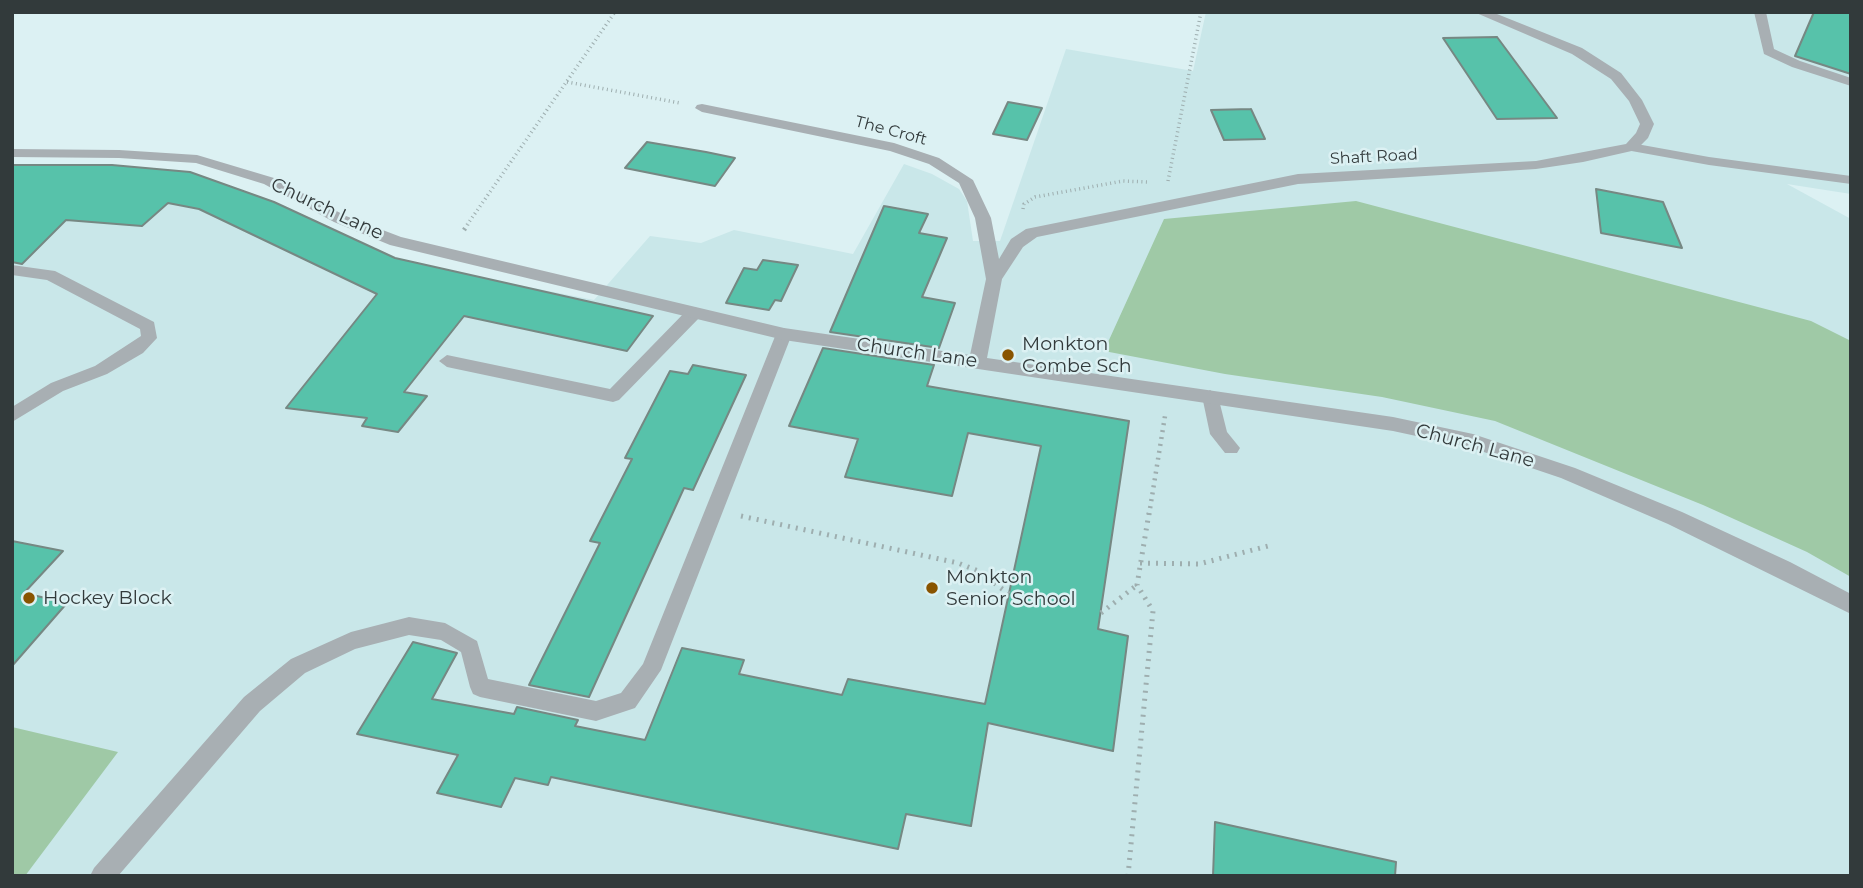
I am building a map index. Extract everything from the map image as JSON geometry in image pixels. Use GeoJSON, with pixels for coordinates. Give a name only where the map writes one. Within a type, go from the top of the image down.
{"type":"FeatureCollection","features":[{"type":"Feature","properties":{"kind":"street"},"geometry":{"type":"LineString","coordinates":[[1480,12],[1577,51],[1616,76],[1635,100],[1647,124],[1643,135],[1631,147]]}},
{"type":"Feature","properties":{"kind":"street","name":"The Croft"},"geometry":{"type":"LineString","coordinates":[[702,108],[894,147],[934,161],[965,180],[983,218],[994,279]]}},
{"type":"Feature","properties":{"kind":"street","name":"Shaft Road"},"geometry":{"type":"LineString","coordinates":[[1017,243],[1032,233],[1056,226],[1298,179],[1536,165],[1631,147]]}},
{"type":"Feature","properties":{"kind":"street","name":"Church Lane"},"geometry":{"type":"LineString","coordinates":[[12,153],[119,154],[197,159],[269,181],[340,219],[396,241],[784,334],[1393,424],[1473,441],[1568,473],[1675,518],[1782,568],[1851,605]]}},
{"type":"Feature","properties":{"kind":"street"},"geometry":{"type":"LineString","coordinates":[[977,362],[994,279],[1017,243]]}},
{"type":"Feature","properties":{"kind":"lane"},"geometry":{"type":"LineString","coordinates":[[1760,12],[1768,51],[1796,64],[1851,82]]}},
{"type":"Feature","properties":{"kind":"lane"},"geometry":{"type":"LineString","coordinates":[[1631,147],[1709,161],[1851,180]]}},
{"type":"Feature","properties":{"kind":"lane"},"geometry":{"type":"LineString","coordinates":[[12,270],[50,275],[148,326],[149,338],[137,349],[101,370],[57,387],[12,416]]}},
{"type":"Feature","properties":{"kind":"lane"},"geometry":{"type":"LineString","coordinates":[[447,361],[613,396],[695,312]]}},
{"type":"Feature","properties":{"kind":"lane"},"geometry":{"type":"LineString","coordinates":[[102,876],[252,704],[298,666],[351,641],[409,626],[445,632],[470,647],[480,687],[596,711],[628,701],[651,670],[784,334]]}},
{"type":"Feature","properties":{"kind":"lane"},"geometry":{"type":"LineString","coordinates":[[1210,396],[1219,434],[1231,448]]}},
{"type":"Feature","properties":{"kind":"path"},"geometry":{"type":"LineString","coordinates":[[447,255],[615,12]]}},
{"type":"Feature","properties":{"kind":"path"},"geometry":{"type":"LineString","coordinates":[[1168,206],[1166,187],[1201,12]]}},
{"type":"Feature","properties":{"kind":"path"},"geometry":{"type":"LineString","coordinates":[[567,82],[702,108]]}},
{"type":"Feature","properties":{"kind":"path"},"geometry":{"type":"LineString","coordinates":[[1017,243],[1024,204],[1035,197],[1123,181],[1142,181],[1166,187]]}},
{"type":"Feature","properties":{"kind":"path"},"geometry":{"type":"LineString","coordinates":[[1128,876],[1153,611],[1137,585],[1169,390]]}},
{"type":"Feature","properties":{"kind":"path"},"geometry":{"type":"LineString","coordinates":[[714,510],[958,563],[978,570],[1009,594]]}},
{"type":"Feature","properties":{"kind":"path"},"geometry":{"type":"LineString","coordinates":[[1140,563],[1199,564],[1268,546]]}},
{"type":"Feature","properties":{"kind":"path"},"geometry":{"type":"LineString","coordinates":[[1101,612],[1137,585]]}},
{"type":"Feature","properties":{"kind":"shaded area","name":"Monkton Senior School"},"geometry":{"type":"Polygon","coordinates":[[[1206,12],[1851,12],[1851,194],[1787,184],[1851,219],[1851,876],[12,876],[12,166],[274,202],[407,263],[594,300],[650,236],[701,243],[734,230],[853,254],[904,164],[932,174],[959,189],[967,201],[973,241],[1000,241],[1066,49],[1193,71],[1206,12]]]}},
{"type":"Feature","properties":{"kind":"green space"},"geometry":{"type":"Polygon","coordinates":[[[1356,201],[1811,321],[1851,341],[1851,577],[1807,552],[1703,505],[1495,421],[1382,397],[1225,374],[1104,351],[1164,219],[1356,201]]]}},
{"type":"Feature","properties":{"kind":"green space"},"geometry":{"type":"Polygon","coordinates":[[[12,727],[118,752],[25,876],[12,876],[12,727]]]}},
{"type":"Feature","properties":{"kind":"building"},"geometry":{"type":"Polygon","coordinates":[[[1814,12],[1851,12],[1851,74],[1795,56],[1814,12]]]}},
{"type":"Feature","properties":{"kind":"building"},"geometry":{"type":"Polygon","coordinates":[[[1497,37],[1557,118],[1497,119],[1443,38],[1497,37]]]}},
{"type":"Feature","properties":{"kind":"building"},"geometry":{"type":"Polygon","coordinates":[[[1008,102],[1042,108],[1027,140],[993,134],[1008,102]]]}},
{"type":"Feature","properties":{"kind":"building"},"geometry":{"type":"Polygon","coordinates":[[[1251,109],[1265,139],[1224,140],[1211,110],[1251,109]]]}},
{"type":"Feature","properties":{"kind":"building"},"geometry":{"type":"Polygon","coordinates":[[[647,142],[735,158],[715,186],[625,168],[647,142]]]}},
{"type":"Feature","properties":{"kind":"building"},"geometry":{"type":"Polygon","coordinates":[[[12,165],[112,165],[190,172],[274,202],[395,258],[653,316],[627,351],[464,316],[404,392],[427,396],[398,432],[362,426],[367,418],[286,408],[377,294],[199,209],[168,203],[142,226],[66,220],[22,264],[12,262],[12,165]]]}},
{"type":"Feature","properties":{"kind":"building"},"geometry":{"type":"Polygon","coordinates":[[[1596,189],[1663,202],[1682,248],[1601,233],[1596,189]]]}},
{"type":"Feature","properties":{"kind":"building"},"geometry":{"type":"Polygon","coordinates":[[[884,206],[928,214],[919,233],[947,238],[922,297],[955,303],[939,348],[830,332],[884,206]]]}},
{"type":"Feature","properties":{"kind":"building"},"geometry":{"type":"Polygon","coordinates":[[[763,260],[798,265],[781,301],[775,300],[769,310],[726,303],[744,268],[757,270],[763,260]]]}},
{"type":"Feature","properties":{"kind":"building"},"geometry":{"type":"Polygon","coordinates":[[[823,348],[934,365],[927,386],[1129,421],[1098,629],[1128,636],[1113,751],[988,723],[971,826],[906,814],[898,849],[551,777],[548,785],[515,778],[501,807],[437,793],[458,755],[357,734],[413,642],[457,653],[432,699],[514,714],[517,707],[578,720],[575,726],[645,740],[682,648],[744,660],[739,674],[842,695],[848,679],[985,704],[1041,446],[968,433],[952,496],[845,477],[858,439],[789,426],[823,348]]]}},
{"type":"Feature","properties":{"kind":"building"},"geometry":{"type":"Polygon","coordinates":[[[693,365],[746,375],[693,490],[684,488],[589,697],[529,685],[600,543],[590,541],[632,459],[625,458],[670,371],[688,374],[693,365]]]}},
{"type":"Feature","properties":{"kind":"building","name":"Hockey Block"},"geometry":{"type":"Polygon","coordinates":[[[12,541],[63,551],[24,593],[67,603],[12,666],[12,541]]]}},
{"type":"Feature","properties":{"kind":"building"},"geometry":{"type":"Polygon","coordinates":[[[1215,822],[1396,862],[1395,876],[1213,876],[1215,822]]]}},
{"type":"Feature","properties":{"kind":"place","name":"Monkton Combe Sch"},"geometry":{"type":"Point","coordinates":[1008,355]}},
{"type":"Feature","properties":{"kind":"place","name":"Monkton Senior School"},"geometry":{"type":"Point","coordinates":[932,588]}},
{"type":"Feature","properties":{"kind":"place","name":"Hockey Block"},"geometry":{"type":"Point","coordinates":[29,598]}}]}
